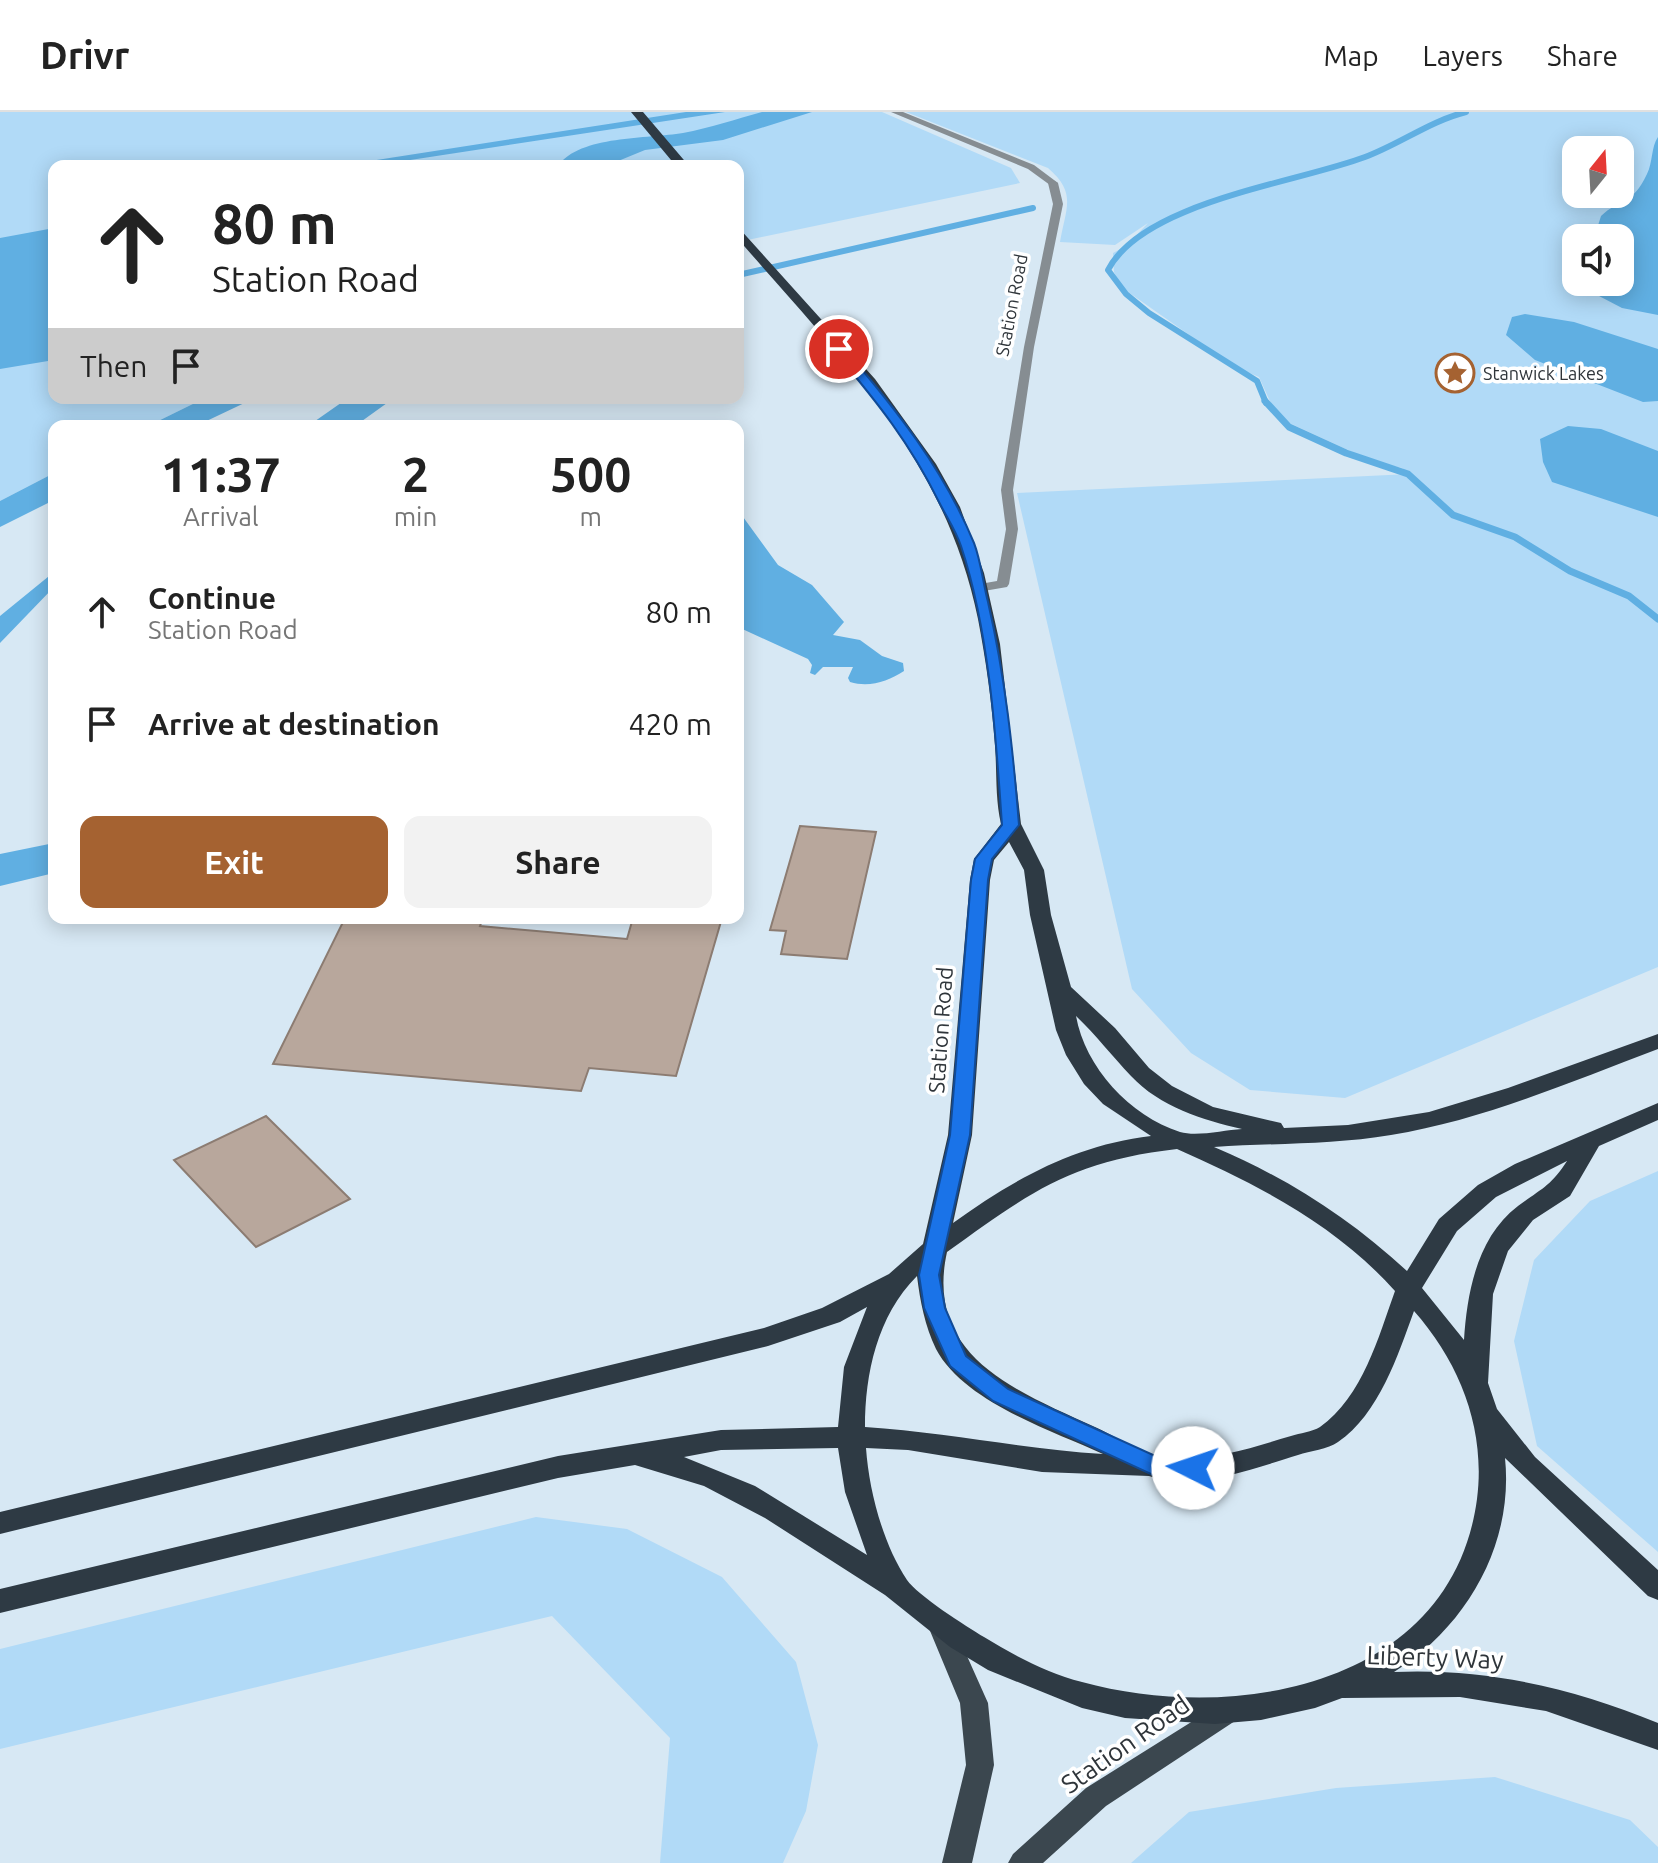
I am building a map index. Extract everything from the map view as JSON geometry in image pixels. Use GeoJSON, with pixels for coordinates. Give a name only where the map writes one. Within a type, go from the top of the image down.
{"type":"FeatureCollection","features":[{"type":"Feature","properties":{"kind":"highway"},"geometry":{"type":"LineString","coordinates":[[637,112],[678,160]]}},
{"type":"Feature","properties":{"kind":"highway"},"geometry":{"type":"LineString","coordinates":[[627,1454],[704,1472],[772,1505],[842,1556],[894,1586],[941,1626],[993,1662],[1041,1682],[1096,1699],[1156,1710],[1228,1711],[1281,1704],[1346,1687],[1398,1656],[1436,1626],[1472,1572],[1490,1527],[1495,1473],[1487,1415],[1475,1383],[1437,1323],[1396,1272],[1336,1224],[1283,1188],[1148,1126],[1098,1089],[1077,1056],[1065,1026],[1060,989],[1041,918],[1034,870],[1011,825],[1003,727],[968,545],[948,502],[899,420],[744,238]]}},
{"type":"Feature","properties":{"kind":"highway","name":"Station Road"},"geometry":{"type":"LineString","coordinates":[[1011,825],[984,859],[980,880],[960,1135],[929,1275],[934,1308],[958,1360],[1001,1395],[1161,1469]]}},
{"type":"Feature","properties":{"kind":"highway"},"geometry":{"type":"LineString","coordinates":[[1060,989],[1107,1033],[1141,1073],[1164,1091],[1206,1113],[1310,1137]]}},
{"type":"Feature","properties":{"kind":"highway"},"geometry":{"type":"LineString","coordinates":[[0,1523],[768,1337],[831,1315],[901,1277],[936,1247],[1044,1176],[1097,1154],[1228,1137],[1310,1137],[1428,1120],[1497,1100],[1658,1041]]}},
{"type":"Feature","properties":{"kind":"highway"},"geometry":{"type":"LineString","coordinates":[[0,1601],[543,1471],[721,1440],[851,1437],[908,1440],[1042,1461],[1161,1469],[1224,1467],[1328,1435],[1357,1405],[1383,1361],[1409,1288],[1437,1238],[1467,1207],[1524,1170],[1658,1111]]}},
{"type":"Feature","properties":{"kind":"highway"},"geometry":{"type":"LineString","coordinates":[[1475,1383],[1480,1294],[1497,1248],[1524,1214],[1561,1190],[1590,1142]]}},
{"type":"Feature","properties":{"kind":"highway"},"geometry":{"type":"LineString","coordinates":[[894,1586],[863,1516],[852,1474],[851,1397],[862,1349],[882,1305],[901,1277]]}},
{"type":"Feature","properties":{"kind":"highway"},"geometry":{"type":"LineString","coordinates":[[1487,1415],[1525,1464],[1658,1588]]}},
{"type":"Feature","properties":{"kind":"highway","name":"Liberty Way"},"geometry":{"type":"LineString","coordinates":[[1346,1687],[1439,1684],[1499,1689],[1563,1702],[1658,1737]]}},
{"type":"Feature","properties":{"kind":"main road"},"geometry":{"type":"LineString","coordinates":[[941,1626],[974,1703],[980,1765],[957,1863]]}},
{"type":"Feature","properties":{"kind":"main road","name":"Station Road"},"geometry":{"type":"LineString","coordinates":[[1023,1863],[1096,1797],[1228,1711]]}},
{"type":"Feature","properties":{"kind":"street","name":"Station Road"},"geometry":{"type":"LineString","coordinates":[[895,112],[1031,167],[1053,183],[1058,204],[1029,347],[1007,490],[1012,529],[1009,563],[1003,584],[978,588]]}},
{"type":"Feature","properties":{"kind":"shaded area"},"geometry":{"type":"Polygon","coordinates":[[[0,112],[882,112],[1011,168],[1020,183],[744,241],[744,160],[48,160],[48,404],[193,404],[160,420],[48,420],[48,476],[0,501],[0,112]]]}},
{"type":"Feature","properties":{"kind":"shaded area"},"geometry":{"type":"Polygon","coordinates":[[[906,112],[1658,112],[1658,967],[1345,1098],[1250,1090],[1191,1053],[1132,989],[1017,493],[1409,474],[1402,468],[1372,461],[1287,422],[1273,408],[1259,377],[1235,367],[1121,287],[1114,272],[1113,253],[1126,246],[1148,223],[1115,245],[1060,242],[1067,201],[1063,185],[1048,168],[906,112]]]}},
{"type":"Feature","properties":{"kind":"shaded area"},"geometry":{"type":"Polygon","coordinates":[[[1658,1171],[1658,1552],[1537,1446],[1514,1341],[1534,1260],[1590,1201],[1658,1171]]]}},
{"type":"Feature","properties":{"kind":"shaded area"},"geometry":{"type":"Polygon","coordinates":[[[536,1517],[627,1529],[722,1577],[796,1662],[818,1745],[806,1811],[783,1863],[660,1863],[670,1738],[552,1616],[0,1749],[0,1649],[536,1517]]]}},
{"type":"Feature","properties":{"kind":"shaded area"},"geometry":{"type":"Polygon","coordinates":[[[1495,1777],[1630,1820],[1658,1847],[1658,1863],[1131,1863],[1189,1812],[1336,1788],[1495,1777]]]}},
{"type":"Feature","properties":{"kind":"water"},"geometry":{"type":"Polygon","coordinates":[[[686,112],[725,112],[410,160],[377,160],[686,112]]]}},
{"type":"Feature","properties":{"kind":"water"},"geometry":{"type":"Polygon","coordinates":[[[762,112],[812,112],[723,140],[645,150],[621,160],[564,160],[598,144],[713,126],[762,112]]]}},
{"type":"Feature","properties":{"kind":"water"},"geometry":{"type":"Polygon","coordinates":[[[1658,137],[1658,315],[1622,308],[1599,296],[1634,296],[1634,224],[1598,224],[1601,216],[1612,208],[1634,208],[1634,194],[1649,169],[1658,137]]]}},
{"type":"Feature","properties":{"kind":"water"},"geometry":{"type":"Polygon","coordinates":[[[48,229],[48,361],[0,369],[0,238],[48,229]]]}},
{"type":"Feature","properties":{"kind":"water"},"geometry":{"type":"Polygon","coordinates":[[[1525,314],[1574,322],[1658,349],[1658,401],[1643,402],[1535,360],[1506,335],[1512,317],[1525,314]]]}},
{"type":"Feature","properties":{"kind":"water"},"geometry":{"type":"Polygon","coordinates":[[[193,404],[242,404],[209,420],[160,420],[193,404]]]}},
{"type":"Feature","properties":{"kind":"water"},"geometry":{"type":"Polygon","coordinates":[[[339,404],[386,404],[363,420],[317,420],[339,404]]]}},
{"type":"Feature","properties":{"kind":"water"},"geometry":{"type":"Polygon","coordinates":[[[1568,426],[1601,429],[1658,451],[1658,517],[1552,482],[1543,462],[1540,439],[1568,426]]]}},
{"type":"Feature","properties":{"kind":"water"},"geometry":{"type":"Polygon","coordinates":[[[48,476],[48,503],[0,527],[0,501],[48,476]]]}},
{"type":"Feature","properties":{"kind":"water"},"geometry":{"type":"Polygon","coordinates":[[[744,518],[778,565],[812,585],[844,622],[833,635],[860,640],[882,656],[903,663],[904,671],[885,680],[865,684],[850,682],[848,678],[853,667],[823,667],[815,675],[810,673],[812,665],[808,659],[744,630],[744,518]]]}},
{"type":"Feature","properties":{"kind":"water"},"geometry":{"type":"Polygon","coordinates":[[[48,577],[48,593],[0,643],[0,616],[48,577]]]}},
{"type":"Feature","properties":{"kind":"water"},"geometry":{"type":"Polygon","coordinates":[[[48,844],[48,874],[0,886],[0,854],[48,844]]]}},
{"type":"Feature","properties":{"kind":"building"},"geometry":{"type":"Polygon","coordinates":[[[800,826],[876,832],[847,959],[781,954],[786,931],[770,930],[800,826]]]}},
{"type":"Feature","properties":{"kind":"building"},"geometry":{"type":"Polygon","coordinates":[[[342,924],[481,924],[627,939],[631,924],[720,924],[676,1076],[589,1068],[581,1091],[273,1064],[342,924]]]}},
{"type":"Feature","properties":{"kind":"building"},"geometry":{"type":"Polygon","coordinates":[[[266,1116],[350,1199],[256,1247],[174,1160],[266,1116]]]}},
{"type":"Feature","properties":{"kind":"waterway"},"geometry":{"type":"LineString","coordinates":[[1265,401],[1257,381],[1149,313],[1126,294],[1108,270],[1126,247],[1153,227],[1187,211],[1365,157],[1466,112]]}},
{"type":"Feature","properties":{"kind":"waterway"},"geometry":{"type":"LineString","coordinates":[[744,274],[1033,208]]}},
{"type":"Feature","properties":{"kind":"waterway"},"geometry":{"type":"LineString","coordinates":[[1265,401],[1289,427],[1346,453],[1408,474],[1453,515],[1515,537],[1570,571],[1629,596],[1658,619]]}},
{"type":"Feature","properties":{"kind":"place","name":"Stanwick Lakes"},"geometry":{"type":"Point","coordinates":[1455,373]}},
{"type":"Feature","properties":{"kind":"route"},"geometry":{"type":"LineString","coordinates":[[839,349],[899,420],[941,488],[968,545],[991,650],[1003,727],[1011,825],[984,859],[980,880],[960,1135],[929,1275],[934,1308],[948,1346],[958,1360],[1001,1395],[1069,1430],[1161,1469],[1193,1468]]}}]}
